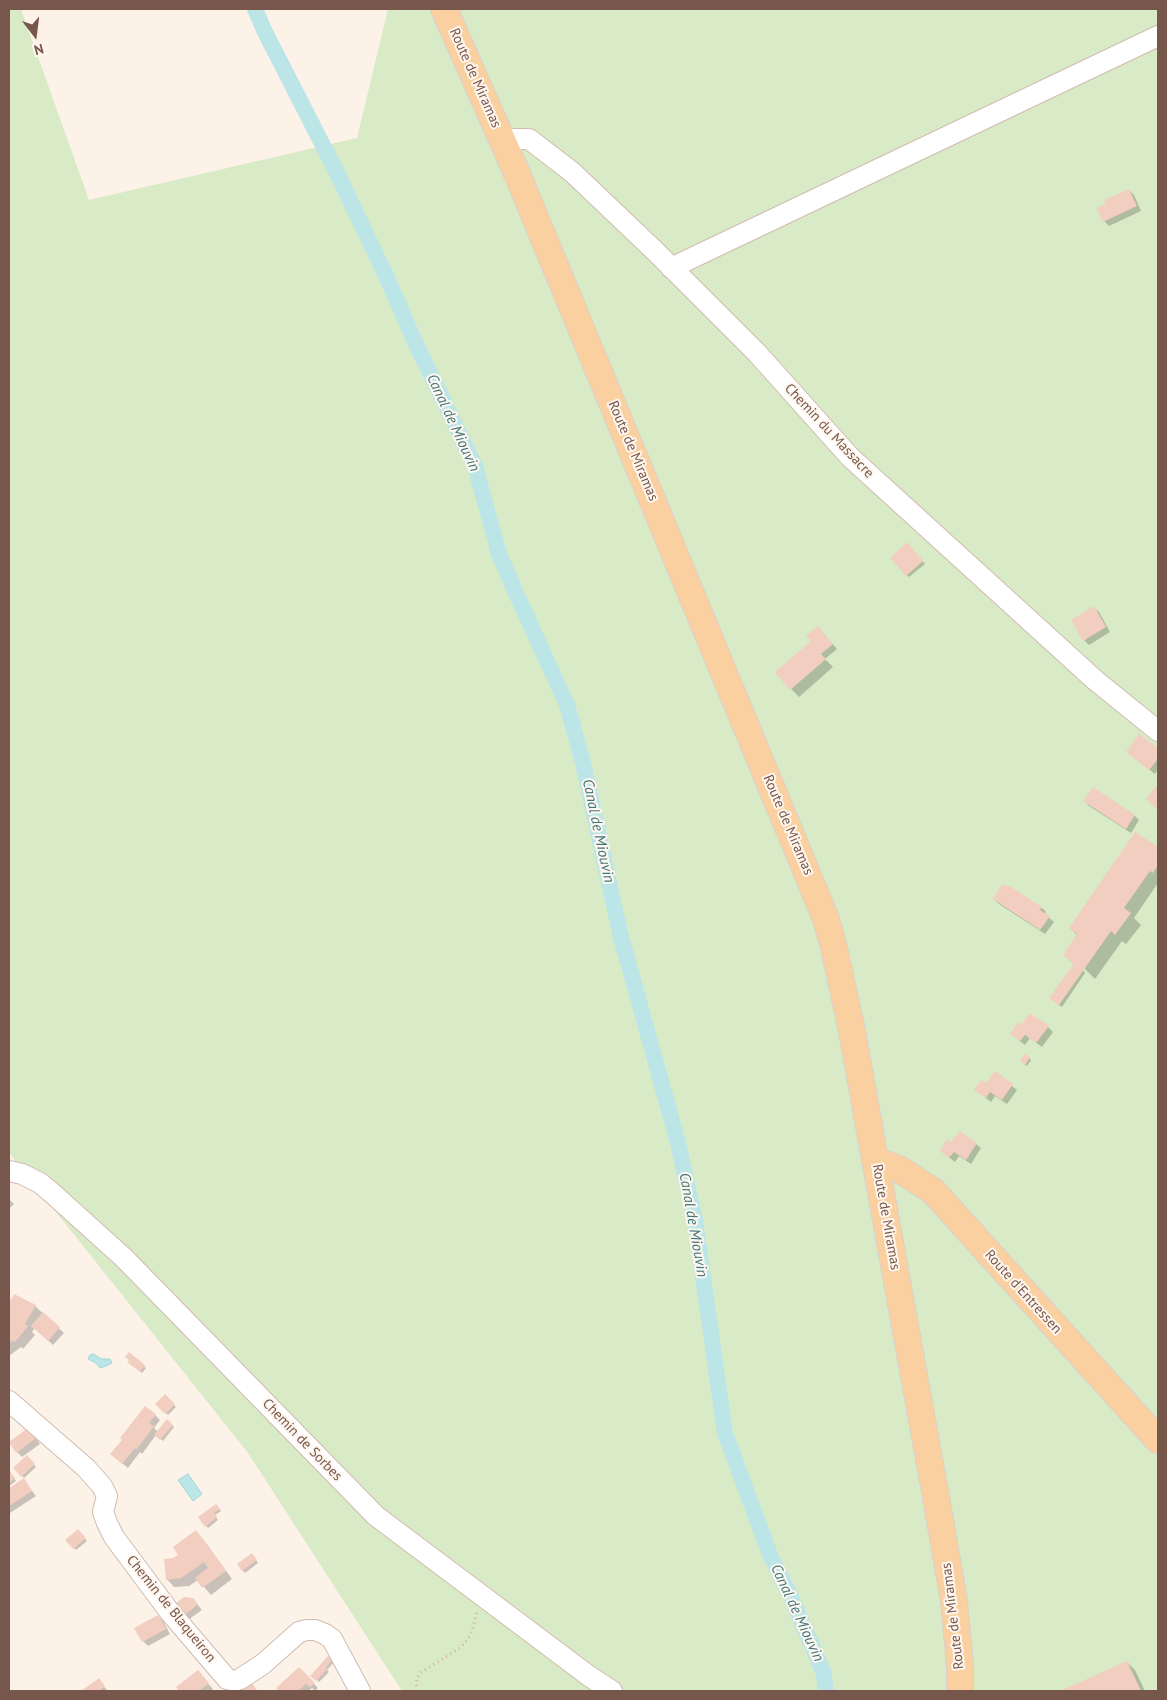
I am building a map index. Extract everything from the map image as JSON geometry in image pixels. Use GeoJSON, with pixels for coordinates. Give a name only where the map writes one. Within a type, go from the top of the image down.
{"type":"FeatureCollection","features":[{"type":"Feature","properties":{"kind":"main road","name":"Route de Miramas"},"geometry":{"type":"LineString","coordinates":[[444,9],[503,143],[651,494],[696,608],[826,919],[844,992],[954,1601],[960,1666],[960,1691]]}},
{"type":"Feature","properties":{"kind":"main road","name":"Route d'Entressen"},"geometry":{"type":"LineString","coordinates":[[875,1160],[899,1169],[933,1191],[1158,1440]]}},
{"type":"Feature","properties":{"kind":"street"},"geometry":{"type":"LineString","coordinates":[[671,268],[1158,36]]}},
{"type":"Feature","properties":{"kind":"street","name":"Chemin du Massacre"},"geometry":{"type":"LineString","coordinates":[[503,143],[512,139],[529,139],[572,172],[757,353],[850,456],[1095,680],[1158,731]]}},
{"type":"Feature","properties":{"kind":"street","name":"Chemin de Sorbes"},"geometry":{"type":"LineString","coordinates":[[9,1171],[31,1178],[52,1193],[124,1258],[376,1516],[589,1676],[612,1691]]}},
{"type":"Feature","properties":{"kind":"street","name":"Chemin de Blaqueiron"},"geometry":{"type":"LineString","coordinates":[[9,1401],[86,1468],[102,1486],[107,1496],[103,1512],[106,1523],[114,1537],[169,1611],[227,1679],[240,1679],[263,1664],[299,1632],[315,1630],[332,1639],[360,1691]]}},
{"type":"Feature","properties":{"kind":"path"},"geometry":{"type":"LineString","coordinates":[[418,1691],[416,1684],[420,1673],[449,1656],[468,1639],[474,1624],[480,1594]]}},
{"type":"Feature","properties":{"kind":"green space"},"geometry":{"type":"Polygon","coordinates":[[[9,9],[21,9],[89,200],[357,138],[388,9],[1158,9],[1158,1691],[402,1691],[248,1453],[9,1153],[9,9]]]}},
{"type":"Feature","properties":{"kind":"water"},"geometry":{"type":"Polygon","coordinates":[[[93,1354],[102,1359],[110,1359],[112,1363],[100,1368],[96,1363],[88,1359],[93,1354]]]}},
{"type":"Feature","properties":{"kind":"water"},"geometry":{"type":"Polygon","coordinates":[[[188,1474],[202,1494],[193,1501],[178,1480],[188,1474]]]}},
{"type":"Feature","properties":{"kind":"building"},"geometry":{"type":"Polygon","coordinates":[[[1129,189],[1137,206],[1103,222],[1096,208],[1106,204],[1104,200],[1129,189]]]}},
{"type":"Feature","properties":{"kind":"building"},"geometry":{"type":"Polygon","coordinates":[[[907,542],[923,561],[906,576],[890,558],[907,542]]]}},
{"type":"Feature","properties":{"kind":"building"},"geometry":{"type":"Polygon","coordinates":[[[1094,606],[1106,627],[1083,641],[1071,620],[1094,606]]]}},
{"type":"Feature","properties":{"kind":"building"},"geometry":{"type":"Polygon","coordinates":[[[818,626],[833,644],[821,654],[826,659],[790,690],[775,672],[811,641],[806,636],[818,626]]]}},
{"type":"Feature","properties":{"kind":"building"},"geometry":{"type":"Polygon","coordinates":[[[1139,734],[1158,748],[1158,759],[1149,770],[1126,752],[1139,734]]]}},
{"type":"Feature","properties":{"kind":"building"},"geometry":{"type":"Polygon","coordinates":[[[1158,784],[1158,810],[1146,799],[1158,784]]]}},
{"type":"Feature","properties":{"kind":"building"},"geometry":{"type":"Polygon","coordinates":[[[1093,787],[1135,815],[1126,829],[1083,801],[1093,787]]]}},
{"type":"Feature","properties":{"kind":"building"},"geometry":{"type":"Polygon","coordinates":[[[1135,832],[1158,847],[1158,865],[1153,873],[1150,871],[1124,908],[1131,913],[1115,935],[1111,931],[1059,1005],[1049,998],[1074,964],[1063,955],[1077,934],[1069,928],[1135,832]]]}},
{"type":"Feature","properties":{"kind":"building"},"geometry":{"type":"Polygon","coordinates":[[[1002,884],[1011,887],[1042,907],[1040,910],[1050,916],[1040,930],[993,899],[1002,884]]]}},
{"type":"Feature","properties":{"kind":"building"},"geometry":{"type":"Polygon","coordinates":[[[1030,1013],[1049,1026],[1036,1043],[1025,1035],[1020,1041],[1010,1034],[1018,1022],[1021,1025],[1030,1013]]]}},
{"type":"Feature","properties":{"kind":"building"},"geometry":{"type":"Polygon","coordinates":[[[1024,1054],[1030,1057],[1025,1065],[1020,1061],[1024,1054]]]}},
{"type":"Feature","properties":{"kind":"building"},"geometry":{"type":"Polygon","coordinates":[[[995,1071],[1013,1084],[1002,1100],[990,1092],[986,1098],[974,1090],[981,1080],[986,1083],[995,1071]]]}},
{"type":"Feature","properties":{"kind":"building"},"geometry":{"type":"Polygon","coordinates":[[[960,1131],[977,1143],[966,1160],[954,1152],[949,1158],[940,1151],[947,1139],[951,1142],[960,1131]]]}},
{"type":"Feature","properties":{"kind":"building"},"geometry":{"type":"Polygon","coordinates":[[[14,1294],[36,1305],[25,1324],[28,1326],[15,1342],[13,1340],[9,1343],[9,1303],[14,1294]]]}},
{"type":"Feature","properties":{"kind":"building"},"geometry":{"type":"Polygon","coordinates":[[[43,1312],[60,1327],[48,1341],[31,1326],[43,1312]]]}},
{"type":"Feature","properties":{"kind":"building"},"geometry":{"type":"Polygon","coordinates":[[[129,1352],[145,1365],[140,1372],[127,1362],[129,1360],[125,1357],[129,1352]]]}},
{"type":"Feature","properties":{"kind":"building"},"geometry":{"type":"Polygon","coordinates":[[[165,1394],[175,1404],[165,1414],[155,1404],[165,1394]]]}},
{"type":"Feature","properties":{"kind":"building"},"geometry":{"type":"Polygon","coordinates":[[[145,1406],[156,1414],[149,1423],[154,1426],[136,1450],[135,1448],[122,1464],[110,1454],[145,1406]]]}},
{"type":"Feature","properties":{"kind":"building"},"geometry":{"type":"Polygon","coordinates":[[[167,1419],[173,1425],[160,1440],[154,1435],[167,1419]]]}},
{"type":"Feature","properties":{"kind":"building"},"geometry":{"type":"Polygon","coordinates":[[[28,1428],[36,1438],[16,1453],[9,1442],[28,1428]]]}},
{"type":"Feature","properties":{"kind":"building"},"geometry":{"type":"Polygon","coordinates":[[[27,1455],[35,1464],[21,1477],[13,1468],[27,1455]]]}},
{"type":"Feature","properties":{"kind":"building"},"geometry":{"type":"Polygon","coordinates":[[[9,1470],[15,1478],[9,1483],[9,1470]]]}},
{"type":"Feature","properties":{"kind":"building"},"geometry":{"type":"Polygon","coordinates":[[[24,1478],[32,1491],[9,1506],[9,1488],[24,1478]]]}},
{"type":"Feature","properties":{"kind":"building"},"geometry":{"type":"Polygon","coordinates":[[[216,1504],[220,1509],[214,1513],[217,1517],[205,1527],[198,1517],[216,1504]]]}},
{"type":"Feature","properties":{"kind":"building"},"geometry":{"type":"Polygon","coordinates":[[[78,1529],[86,1538],[73,1549],[65,1540],[78,1529]]]}},
{"type":"Feature","properties":{"kind":"building"},"geometry":{"type":"Polygon","coordinates":[[[196,1530],[226,1571],[202,1588],[195,1578],[208,1568],[204,1562],[181,1578],[166,1580],[164,1559],[173,1558],[178,1555],[173,1547],[196,1530]]]}},
{"type":"Feature","properties":{"kind":"building"},"geometry":{"type":"Polygon","coordinates":[[[252,1553],[257,1560],[242,1571],[237,1564],[252,1553]]]}},
{"type":"Feature","properties":{"kind":"building"},"geometry":{"type":"Polygon","coordinates":[[[184,1597],[193,1598],[198,1604],[180,1619],[171,1607],[184,1597]]]}},
{"type":"Feature","properties":{"kind":"building"},"geometry":{"type":"Polygon","coordinates":[[[158,1615],[166,1629],[142,1642],[134,1628],[158,1615]]]}},
{"type":"Feature","properties":{"kind":"building"},"geometry":{"type":"Polygon","coordinates":[[[328,1656],[333,1659],[316,1681],[310,1676],[328,1656]]]}},
{"type":"Feature","properties":{"kind":"building"},"geometry":{"type":"Polygon","coordinates":[[[1127,1661],[1141,1691],[1060,1691],[1127,1661]]]}},
{"type":"Feature","properties":{"kind":"building"},"geometry":{"type":"Polygon","coordinates":[[[299,1667],[315,1683],[310,1687],[306,1684],[298,1691],[279,1691],[276,1688],[299,1667]]]}},
{"type":"Feature","properties":{"kind":"building"},"geometry":{"type":"Polygon","coordinates":[[[198,1670],[209,1683],[199,1691],[179,1691],[176,1687],[198,1670]]]}},
{"type":"Feature","properties":{"kind":"building"},"geometry":{"type":"Polygon","coordinates":[[[99,1678],[105,1686],[101,1691],[81,1691],[99,1678]]]}},
{"type":"Feature","properties":{"kind":"building"},"geometry":{"type":"Polygon","coordinates":[[[252,1683],[256,1691],[241,1691],[252,1683]]]}},
{"type":"Feature","properties":{"kind":"waterway","name":"Canal de Miouvin"},"geometry":{"type":"LineString","coordinates":[[255,9],[336,171],[475,466],[499,554],[567,705],[583,763],[620,933],[678,1143],[695,1220],[725,1433],[770,1555],[791,1597],[823,1671],[826,1691]]}}]}
